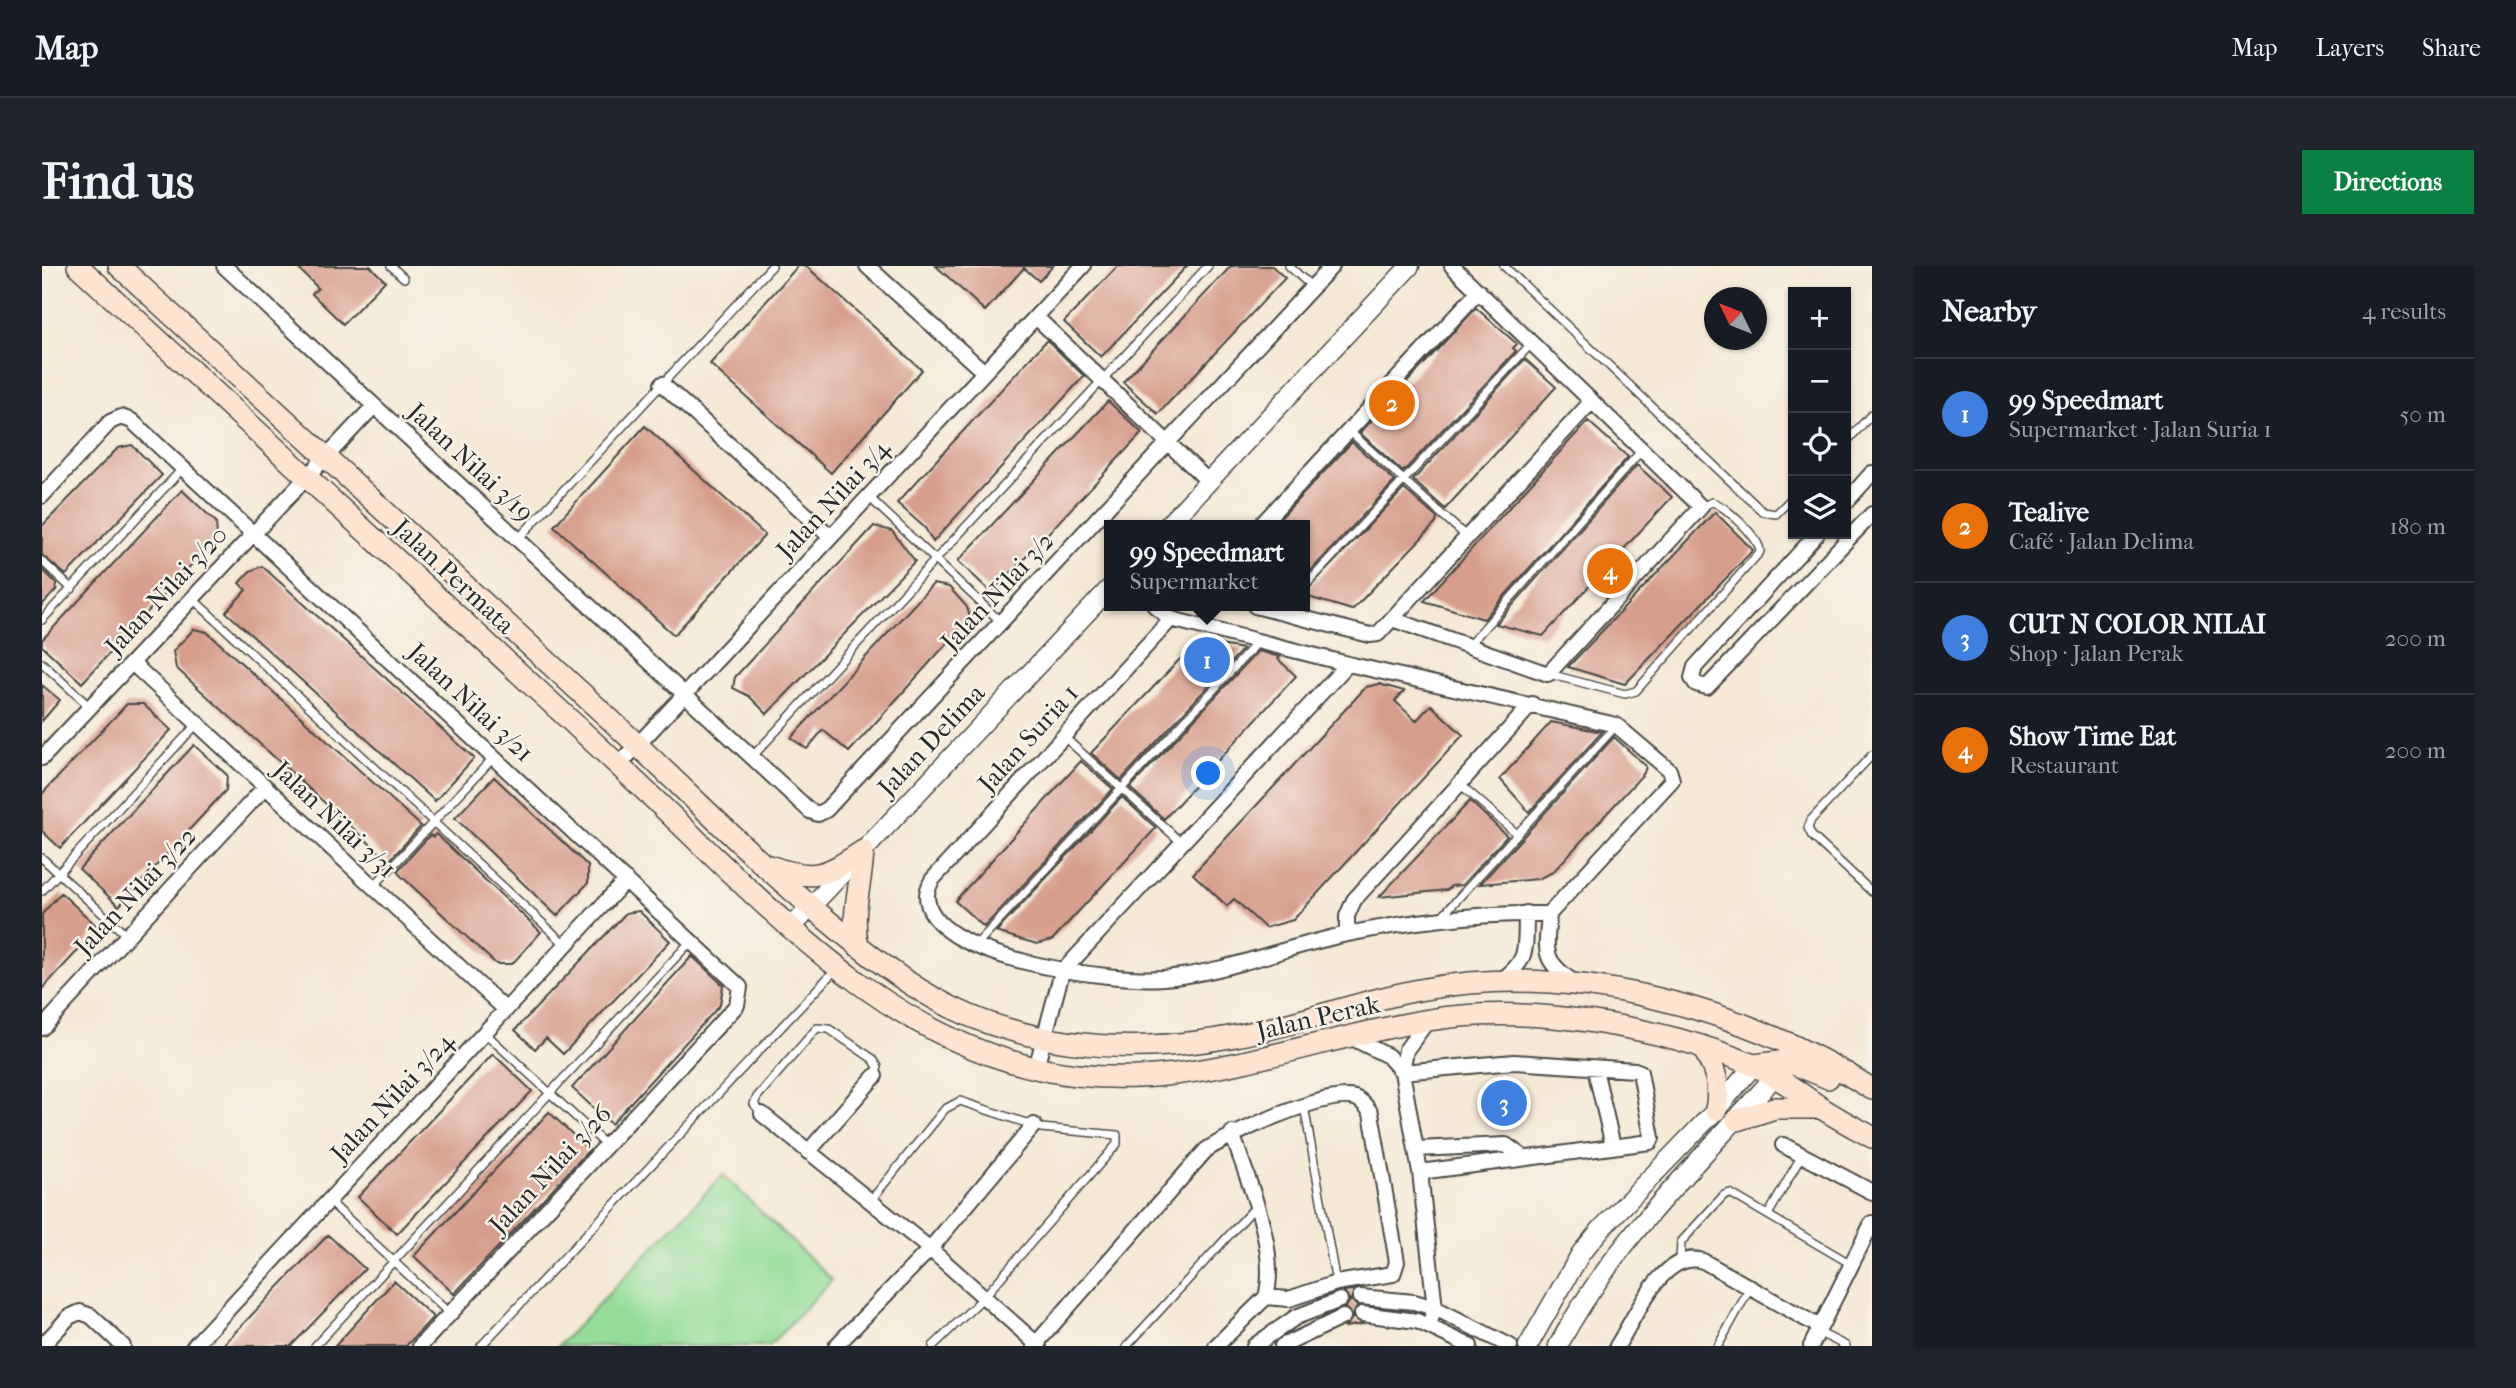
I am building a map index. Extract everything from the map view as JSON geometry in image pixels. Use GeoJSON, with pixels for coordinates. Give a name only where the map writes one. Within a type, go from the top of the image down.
{"type":"FeatureCollection","features":[{"type":"Feature","properties":{"kind":"main road","name":"Jalan Permata"},"geometry":{"type":"LineString","coordinates":[[78,266],[619,765],[791,928]]}},
{"type":"Feature","properties":{"kind":"main road","name":"Jalan Permata"},"geometry":{"type":"LineString","coordinates":[[120,266],[811,907]]}},
{"type":"Feature","properties":{"kind":"main road"},"geometry":{"type":"LineString","coordinates":[[762,863],[796,875],[812,877],[830,873],[863,851]]}},
{"type":"Feature","properties":{"kind":"main road"},"geometry":{"type":"LineString","coordinates":[[858,946],[854,914],[862,874],[863,851]]}},
{"type":"Feature","properties":{"kind":"main road","name":"Jalan Perak"},"geometry":{"type":"LineString","coordinates":[[811,907],[898,978],[955,1010],[1003,1029],[1044,1038],[1101,1047],[1144,1048],[1187,1044],[1264,1030],[1424,989],[1500,981],[1580,986],[1686,1006],[1738,1020],[1792,1044],[1872,1089]]}},
{"type":"Feature","properties":{"kind":"main road","name":"Jalan Perak"},"geometry":{"type":"LineString","coordinates":[[791,928],[836,968],[885,1003],[945,1037],[994,1057],[1036,1068],[1100,1078],[1144,1079],[1191,1074],[1428,1020],[1521,1013],[1664,1036],[1767,1068],[1821,1108],[1872,1137]]}},
{"type":"Feature","properties":{"kind":"main road"},"geometry":{"type":"LineString","coordinates":[[1686,1006],[1718,1028],[1760,1044],[1767,1068],[1787,1060],[1814,1070],[1872,1103]]}},
{"type":"Feature","properties":{"kind":"main road"},"geometry":{"type":"LineString","coordinates":[[1702,1046],[1716,1072],[1716,1110]]}},
{"type":"Feature","properties":{"kind":"main road"},"geometry":{"type":"LineString","coordinates":[[1737,1119],[1775,1108],[1821,1108]]}},
{"type":"Feature","properties":{"kind":"street","name":"Jalan Nilai 3/19"},"geometry":{"type":"LineString","coordinates":[[224,266],[684,694]]}},
{"type":"Feature","properties":{"kind":"street"},"geometry":{"type":"LineString","coordinates":[[867,266],[984,372]]}},
{"type":"Feature","properties":{"kind":"street","name":"Jalan Nilai 3/4"},"geometry":{"type":"LineString","coordinates":[[619,765],[1083,266]]}},
{"type":"Feature","properties":{"kind":"street","name":"Jalan Nilai 3/2"},"geometry":{"type":"LineString","coordinates":[[684,694],[810,811],[822,813],[1332,266]]}},
{"type":"Feature","properties":{"kind":"street"},"geometry":{"type":"LineString","coordinates":[[1173,520],[1410,266]]}},
{"type":"Feature","properties":{"kind":"street"},"geometry":{"type":"LineString","coordinates":[[1392,619],[1548,674],[1701,507],[1452,266]]}},
{"type":"Feature","properties":{"kind":"street"},"geometry":{"type":"LineString","coordinates":[[1266,520],[1479,291]]}},
{"type":"Feature","properties":{"kind":"street"},"geometry":{"type":"LineString","coordinates":[[1036,317],[1209,482]]}},
{"type":"Feature","properties":{"kind":"street"},"geometry":{"type":"LineString","coordinates":[[662,384],[831,537]]}},
{"type":"Feature","properties":{"kind":"street"},"geometry":{"type":"LineString","coordinates":[[1291,611],[1374,635],[1392,619],[1592,401]]}},
{"type":"Feature","properties":{"kind":"street","name":"Jalan Nilai 3/20"},"geometry":{"type":"LineString","coordinates":[[42,758],[374,405]]}},
{"type":"Feature","properties":{"kind":"street","name":"Jalan Nilai 3/21"},"geometry":{"type":"LineString","coordinates":[[42,496],[110,422],[121,417],[132,421],[740,987],[740,999],[717,1026]]}},
{"type":"Feature","properties":{"kind":"street"},"geometry":{"type":"LineString","coordinates":[[1851,496],[1872,473]]}},
{"type":"Feature","properties":{"kind":"street"},"geometry":{"type":"LineString","coordinates":[[1851,536],[1872,514]]}},
{"type":"Feature","properties":{"kind":"street"},"geometry":{"type":"LineString","coordinates":[[1812,539],[1695,667],[1692,678],[1696,684],[1707,687],[1848,539]]}},
{"type":"Feature","properties":{"kind":"street","name":"Jalan Delima"},"geometry":{"type":"LineString","coordinates":[[791,928],[1104,594]]}},
{"type":"Feature","properties":{"kind":"street"},"geometry":{"type":"LineString","coordinates":[[1161,611],[1171,619],[1348,664],[1616,725],[1669,770],[1672,780],[1549,914],[1546,953],[1550,964],[1580,986]]}},
{"type":"Feature","properties":{"kind":"street","name":"Jalan Suria 1"},"geometry":{"type":"LineString","coordinates":[[975,946],[937,919],[927,895],[932,880],[1171,619]]}},
{"type":"Feature","properties":{"kind":"street","name":"Jalan Nilai 3/31"},"geometry":{"type":"LineString","coordinates":[[131,663],[506,1010]]}},
{"type":"Feature","properties":{"kind":"street"},"geometry":{"type":"LineString","coordinates":[[1036,1068],[1062,972],[1348,664]]}},
{"type":"Feature","properties":{"kind":"street"},"geometry":{"type":"LineString","coordinates":[[1347,934],[1347,916],[1354,900],[1532,704]]}},
{"type":"Feature","properties":{"kind":"street","name":"Jalan Nilai 3/22"},"geometry":{"type":"LineString","coordinates":[[42,1028],[265,787]]}},
{"type":"Feature","properties":{"kind":"street","name":"Jalan Nilai 3/24"},"geometry":{"type":"LineString","coordinates":[[194,1346],[626,880]]}},
{"type":"Feature","properties":{"kind":"street"},"geometry":{"type":"LineString","coordinates":[[1500,981],[1522,962],[1525,953],[1526,913]]}},
{"type":"Feature","properties":{"kind":"street"},"geometry":{"type":"LineString","coordinates":[[975,946],[1062,972],[1123,979],[1198,974],[1347,934],[1439,919],[1549,914]]}},
{"type":"Feature","properties":{"kind":"street"},"geometry":{"type":"LineString","coordinates":[[1428,1020],[1406,1051],[1402,1072],[1420,1172],[1435,1308],[1429,1325]]}},
{"type":"Feature","properties":{"kind":"street","name":"Jalan Nilai 3/26"},"geometry":{"type":"LineString","coordinates":[[420,1346],[717,1026]]}},
{"type":"Feature","properties":{"kind":"street"},"geometry":{"type":"LineString","coordinates":[[1352,1038],[1388,1056],[1402,1072]]}},
{"type":"Feature","properties":{"kind":"street"},"geometry":{"type":"LineString","coordinates":[[1402,1072],[1514,1062],[1640,1072],[1652,1138],[1650,1142],[1420,1172]]}},
{"type":"Feature","properties":{"kind":"street"},"geometry":{"type":"LineString","coordinates":[[1528,1346],[1581,1253],[1601,1228],[1716,1110],[1767,1068]]}},
{"type":"Feature","properties":{"kind":"street"},"geometry":{"type":"LineString","coordinates":[[1559,1346],[1603,1270],[1628,1238],[1737,1119],[1767,1068]]}},
{"type":"Feature","properties":{"kind":"street"},"geometry":{"type":"LineString","coordinates":[[1595,1069],[1613,1146]]}},
{"type":"Feature","properties":{"kind":"street"},"geometry":{"type":"LineString","coordinates":[[808,1152],[875,1076]]}},
{"type":"Feature","properties":{"kind":"street"},"geometry":{"type":"LineString","coordinates":[[762,1114],[930,1249],[1037,1345],[1206,1150],[1232,1133],[1304,1105],[1352,1097],[1361,1101],[1371,1113],[1385,1179],[1396,1268],[1388,1276],[1336,1283],[1289,1298],[1266,1297]]}},
{"type":"Feature","properties":{"kind":"street"},"geometry":{"type":"LineString","coordinates":[[836,1346],[930,1249],[1034,1125]]}},
{"type":"Feature","properties":{"kind":"street"},"geometry":{"type":"LineString","coordinates":[[1216,1346],[1266,1297],[1270,1266],[1256,1206],[1232,1133]]}},
{"type":"Feature","properties":{"kind":"street"},"geometry":{"type":"LineString","coordinates":[[1416,1149],[1506,1145],[1524,1158]]}},
{"type":"Feature","properties":{"kind":"street"},"geometry":{"type":"LineString","coordinates":[[1783,1145],[1872,1192]]}},
{"type":"Feature","properties":{"kind":"street"},"geometry":{"type":"LineString","coordinates":[[1811,1346],[1872,1223]]}},
{"type":"Feature","properties":{"kind":"street"},"geometry":{"type":"LineString","coordinates":[[1617,1346],[1661,1276],[1680,1261],[1689,1258],[1703,1261],[1819,1330]]}},
{"type":"Feature","properties":{"kind":"street"},"geometry":{"type":"LineString","coordinates":[[1360,1297],[1414,1302],[1435,1308],[1510,1346]]}},
{"type":"Feature","properties":{"kind":"street"},"geometry":{"type":"LineString","coordinates":[[1254,1346],[1296,1317],[1340,1300]]}},
{"type":"Feature","properties":{"kind":"street"},"geometry":{"type":"LineString","coordinates":[[42,1346],[69,1317],[80,1312],[91,1316],[123,1346]]}},
{"type":"Feature","properties":{"kind":"street"},"geometry":{"type":"LineString","coordinates":[[1362,1314],[1417,1321],[1470,1346]]}},
{"type":"Feature","properties":{"kind":"street"},"geometry":{"type":"LineString","coordinates":[[1282,1346],[1343,1317]]}},
{"type":"Feature","properties":{"kind":"lane"},"geometry":{"type":"LineString","coordinates":[[391,266],[404,278]]}},
{"type":"Feature","properties":{"kind":"lane"},"geometry":{"type":"LineString","coordinates":[[518,539],[772,266]]}},
{"type":"Feature","properties":{"kind":"lane"},"geometry":{"type":"LineString","coordinates":[[752,757],[1208,266]]}},
{"type":"Feature","properties":{"kind":"lane"},"geometry":{"type":"LineString","coordinates":[[1289,266],[1312,287]]}},
{"type":"Feature","properties":{"kind":"lane"},"geometry":{"type":"LineString","coordinates":[[1504,266],[1763,512],[1776,514],[1788,502]]}},
{"type":"Feature","properties":{"kind":"lane"},"geometry":{"type":"LineString","coordinates":[[1310,581],[1532,343]]}},
{"type":"Feature","properties":{"kind":"lane"},"geometry":{"type":"LineString","coordinates":[[1851,437],[1872,414]]}},
{"type":"Feature","properties":{"kind":"lane"},"geometry":{"type":"LineString","coordinates":[[1348,430],[1467,537]]}},
{"type":"Feature","properties":{"kind":"lane"},"geometry":{"type":"LineString","coordinates":[[1469,646],[1642,450]]}},
{"type":"Feature","properties":{"kind":"lane"},"geometry":{"type":"LineString","coordinates":[[42,621],[183,468]]}},
{"type":"Feature","properties":{"kind":"lane"},"geometry":{"type":"LineString","coordinates":[[868,496],[1001,622]]}},
{"type":"Feature","properties":{"kind":"lane"},"geometry":{"type":"LineString","coordinates":[[1548,674],[1625,694],[1636,691],[1760,552],[1757,540],[1721,505],[1712,502],[1701,507]]}},
{"type":"Feature","properties":{"kind":"lane"},"geometry":{"type":"LineString","coordinates":[[42,561],[72,589]]}},
{"type":"Feature","properties":{"kind":"lane"},"geometry":{"type":"LineString","coordinates":[[192,598],[566,945]]}},
{"type":"Feature","properties":{"kind":"lane"},"geometry":{"type":"LineString","coordinates":[[975,946],[1259,640]]}},
{"type":"Feature","properties":{"kind":"lane"},"geometry":{"type":"LineString","coordinates":[[42,663],[90,707]]}},
{"type":"Feature","properties":{"kind":"lane"},"geometry":{"type":"LineString","coordinates":[[42,891],[197,724]]}},
{"type":"Feature","properties":{"kind":"lane"},"geometry":{"type":"LineString","coordinates":[[1439,919],[1616,725]]}},
{"type":"Feature","properties":{"kind":"lane"},"geometry":{"type":"LineString","coordinates":[[1063,736],[1182,843]]}},
{"type":"Feature","properties":{"kind":"lane"},"geometry":{"type":"LineString","coordinates":[[1872,755],[1811,820],[1808,828],[1812,836],[1872,892]]}},
{"type":"Feature","properties":{"kind":"lane"},"geometry":{"type":"LineString","coordinates":[[373,887],[494,757]]}},
{"type":"Feature","properties":{"kind":"lane"},"geometry":{"type":"LineString","coordinates":[[1460,784],[1517,834]]}},
{"type":"Feature","properties":{"kind":"lane"},"geometry":{"type":"LineString","coordinates":[[42,858],[127,936]]}},
{"type":"Feature","properties":{"kind":"lane"},"geometry":{"type":"LineString","coordinates":[[315,1346],[692,941]]}},
{"type":"Feature","properties":{"kind":"lane"},"geometry":{"type":"LineString","coordinates":[[481,1346],[836,968]]}},
{"type":"Feature","properties":{"kind":"lane"},"geometry":{"type":"LineString","coordinates":[[762,1114],[754,1104],[757,1097],[817,1028],[828,1029],[873,1059],[878,1067],[875,1076]]}},
{"type":"Feature","properties":{"kind":"lane"},"geometry":{"type":"LineString","coordinates":[[485,1033],[606,1145]]}},
{"type":"Feature","properties":{"kind":"lane"},"geometry":{"type":"LineString","coordinates":[[871,1200],[950,1104],[960,1101],[1034,1125],[1113,1133],[1118,1138],[984,1297],[933,1346]]}},
{"type":"Feature","properties":{"kind":"lane"},"geometry":{"type":"LineString","coordinates":[[1304,1105],[1336,1283]]}},
{"type":"Feature","properties":{"kind":"lane"},"geometry":{"type":"LineString","coordinates":[[1768,1215],[1802,1155]]}},
{"type":"Feature","properties":{"kind":"lane"},"geometry":{"type":"LineString","coordinates":[[1680,1261],[1681,1242],[1727,1193],[1851,1264]]}},
{"type":"Feature","properties":{"kind":"lane"},"geometry":{"type":"LineString","coordinates":[[329,1201],[450,1314]]}},
{"type":"Feature","properties":{"kind":"lane"},"geometry":{"type":"LineString","coordinates":[[1127,1346],[1256,1206]]}},
{"type":"Feature","properties":{"kind":"lane"},"geometry":{"type":"LineString","coordinates":[[1718,1346],[1750,1288]]}},
{"type":"Feature","properties":{"kind":"lane"},"geometry":{"type":"LineString","coordinates":[[1819,1330],[1846,1346]]}},
{"type":"Feature","properties":{"kind":"green space"},"geometry":{"type":"Polygon","coordinates":[[[723,1175],[832,1280],[769,1346],[558,1346],[723,1175]]]}},
{"type":"Feature","properties":{"kind":"building"},"geometry":{"type":"Polygon","coordinates":[[[296,266],[370,266],[385,281],[343,324],[312,294],[318,288],[296,266]]]}},
{"type":"Feature","properties":{"kind":"building"},"geometry":{"type":"Polygon","coordinates":[[[798,266],[806,266],[922,370],[831,473],[710,364],[798,266]]]}},
{"type":"Feature","properties":{"kind":"building"},"geometry":{"type":"Polygon","coordinates":[[[936,266],[1053,266],[1039,281],[1024,268],[985,311],[936,266]]]}},
{"type":"Feature","properties":{"kind":"building"},"geometry":{"type":"Polygon","coordinates":[[[1118,266],[1187,266],[1101,357],[1064,322],[1118,266]]]}},
{"type":"Feature","properties":{"kind":"building"},"geometry":{"type":"Polygon","coordinates":[[[1231,266],[1272,266],[1285,278],[1158,414],[1123,382],[1231,266]]]}},
{"type":"Feature","properties":{"kind":"building"},"geometry":{"type":"Polygon","coordinates":[[[1476,308],[1517,344],[1513,348],[1516,351],[1403,472],[1360,433],[1476,308]]]}},
{"type":"Feature","properties":{"kind":"building"},"geometry":{"type":"Polygon","coordinates":[[[1047,340],[1084,376],[933,542],[925,528],[897,503],[1047,340]]]}},
{"type":"Feature","properties":{"kind":"building"},"geometry":{"type":"Polygon","coordinates":[[[1525,359],[1556,387],[1445,509],[1413,480],[1525,359]]]}},
{"type":"Feature","properties":{"kind":"building"},"geometry":{"type":"Polygon","coordinates":[[[1108,401],[1142,433],[992,593],[958,561],[1108,401]]]}},
{"type":"Feature","properties":{"kind":"building"},"geometry":{"type":"Polygon","coordinates":[[[1588,421],[1628,457],[1484,619],[1424,601],[1588,421]]]}},
{"type":"Feature","properties":{"kind":"building"},"geometry":{"type":"Polygon","coordinates":[[[645,426],[765,535],[674,635],[554,526],[645,426]]]}},
{"type":"Feature","properties":{"kind":"building"},"geometry":{"type":"Polygon","coordinates":[[[1352,442],[1395,481],[1310,572],[1310,520],[1279,520],[1352,442]]]}},
{"type":"Feature","properties":{"kind":"building"},"geometry":{"type":"Polygon","coordinates":[[[132,445],[162,475],[66,575],[42,555],[42,526],[118,448],[132,445]]]}},
{"type":"Feature","properties":{"kind":"building"},"geometry":{"type":"Polygon","coordinates":[[[1637,465],[1672,497],[1543,636],[1496,624],[1637,465]]]}},
{"type":"Feature","properties":{"kind":"building"},"geometry":{"type":"Polygon","coordinates":[[[1404,489],[1437,518],[1436,523],[1352,610],[1310,597],[1310,587],[1404,489]]]}},
{"type":"Feature","properties":{"kind":"building"},"geometry":{"type":"Polygon","coordinates":[[[182,490],[216,522],[217,537],[82,683],[42,646],[42,640],[182,490]]]}},
{"type":"Feature","properties":{"kind":"building"},"geometry":{"type":"Polygon","coordinates":[[[1715,512],[1753,550],[1625,684],[1568,667],[1715,512]]]}},
{"type":"Feature","properties":{"kind":"building"},"geometry":{"type":"Polygon","coordinates":[[[874,526],[892,531],[915,561],[767,714],[749,696],[733,688],[735,677],[874,526]]]}},
{"type":"Feature","properties":{"kind":"building"},"geometry":{"type":"Polygon","coordinates":[[[262,566],[474,758],[435,801],[226,612],[246,590],[239,583],[250,571],[262,566]]]}},
{"type":"Feature","properties":{"kind":"building"},"geometry":{"type":"Polygon","coordinates":[[[42,569],[57,584],[57,589],[42,605],[42,569]]]}},
{"type":"Feature","properties":{"kind":"building"},"geometry":{"type":"Polygon","coordinates":[[[933,584],[949,587],[967,607],[970,618],[849,752],[823,730],[807,749],[791,738],[933,584]]]}},
{"type":"Feature","properties":{"kind":"building"},"geometry":{"type":"Polygon","coordinates":[[[194,629],[207,632],[421,826],[389,861],[176,668],[173,651],[194,629]]]}},
{"type":"Feature","properties":{"kind":"building"},"geometry":{"type":"Polygon","coordinates":[[[1197,641],[1243,649],[1121,780],[1091,753],[1197,641]]]}},
{"type":"Feature","properties":{"kind":"building"},"geometry":{"type":"Polygon","coordinates":[[[1258,651],[1280,657],[1278,659],[1296,676],[1164,819],[1130,788],[1258,651]]]}},
{"type":"Feature","properties":{"kind":"building"},"geometry":{"type":"Polygon","coordinates":[[[1379,684],[1404,691],[1395,701],[1416,721],[1431,705],[1463,735],[1293,920],[1265,928],[1234,899],[1227,906],[1193,874],[1366,687],[1379,684]]]}},
{"type":"Feature","properties":{"kind":"building"},"geometry":{"type":"Polygon","coordinates":[[[42,685],[60,700],[42,721],[42,685]]]}},
{"type":"Feature","properties":{"kind":"building"},"geometry":{"type":"Polygon","coordinates":[[[127,704],[143,704],[171,730],[60,848],[42,831],[42,794],[127,704]]]}},
{"type":"Feature","properties":{"kind":"building"},"geometry":{"type":"Polygon","coordinates":[[[1551,722],[1602,732],[1529,812],[1500,779],[1551,722]]]}},
{"type":"Feature","properties":{"kind":"building"},"geometry":{"type":"Polygon","coordinates":[[[1614,737],[1646,766],[1644,773],[1553,872],[1538,879],[1480,884],[1614,737]]]}},
{"type":"Feature","properties":{"kind":"building"},"geometry":{"type":"Polygon","coordinates":[[[194,745],[227,775],[226,790],[119,906],[79,869],[194,745]]]}},
{"type":"Feature","properties":{"kind":"building"},"geometry":{"type":"Polygon","coordinates":[[[1081,761],[1113,789],[984,927],[955,901],[1081,761]]]}},
{"type":"Feature","properties":{"kind":"building"},"geometry":{"type":"Polygon","coordinates":[[[494,777],[588,866],[588,883],[557,916],[455,818],[494,777]]]}},
{"type":"Feature","properties":{"kind":"building"},"geometry":{"type":"Polygon","coordinates":[[[1122,797],[1156,828],[1052,940],[1037,944],[996,932],[1122,797]]]}},
{"type":"Feature","properties":{"kind":"building"},"geometry":{"type":"Polygon","coordinates":[[[1470,801],[1507,836],[1462,885],[1451,886],[1447,890],[1379,897],[1470,801]]]}},
{"type":"Feature","properties":{"kind":"building"},"geometry":{"type":"Polygon","coordinates":[[[436,834],[541,932],[512,964],[496,964],[399,874],[398,870],[430,835],[433,837],[436,834]]]}},
{"type":"Feature","properties":{"kind":"building"},"geometry":{"type":"Polygon","coordinates":[[[61,893],[99,928],[42,989],[42,914],[61,893]]]}},
{"type":"Feature","properties":{"kind":"building"},"geometry":{"type":"Polygon","coordinates":[[[639,911],[670,941],[563,1054],[546,1038],[535,1049],[515,1030],[626,913],[639,911]]]}},
{"type":"Feature","properties":{"kind":"building"},"geometry":{"type":"Polygon","coordinates":[[[692,956],[723,985],[720,1005],[611,1124],[572,1088],[692,956]]]}},
{"type":"Feature","properties":{"kind":"building"},"geometry":{"type":"Polygon","coordinates":[[[493,1054],[532,1091],[397,1234],[358,1197],[493,1054]]]}},
{"type":"Feature","properties":{"kind":"building"},"geometry":{"type":"Polygon","coordinates":[[[549,1112],[589,1150],[454,1294],[414,1256],[549,1112]]]}},
{"type":"Feature","properties":{"kind":"building"},"geometry":{"type":"Polygon","coordinates":[[[328,1235],[365,1269],[291,1346],[222,1346],[328,1235]]]}},
{"type":"Feature","properties":{"kind":"building"},"geometry":{"type":"Polygon","coordinates":[[[394,1281],[433,1317],[406,1346],[335,1346],[394,1281]]]}},
{"type":"Feature","properties":{"kind":"building"},"geometry":{"type":"Polygon","coordinates":[[[1354,1290],[1351,1300],[1357,1306],[1353,1317],[1345,1308],[1350,1301],[1344,1291],[1354,1290]]]}},
{"type":"Feature","properties":{"kind":"building"},"geometry":{"type":"Polygon","coordinates":[[[1353,1317],[1363,1324],[1345,1327],[1353,1317]]]}},
{"type":"Feature","properties":{"kind":"place","name":"Tealive"},"geometry":{"type":"Point","coordinates":[1392,403]}},
{"type":"Feature","properties":{"kind":"place","name":"Show Time Eat"},"geometry":{"type":"Point","coordinates":[1610,571]}},
{"type":"Feature","properties":{"kind":"place","name":"99 Speedmart"},"geometry":{"type":"Point","coordinates":[1207,660]}},
{"type":"Feature","properties":{"kind":"place","name":"CUT N COLOR NILAI"},"geometry":{"type":"Point","coordinates":[1504,1103]}}]}
